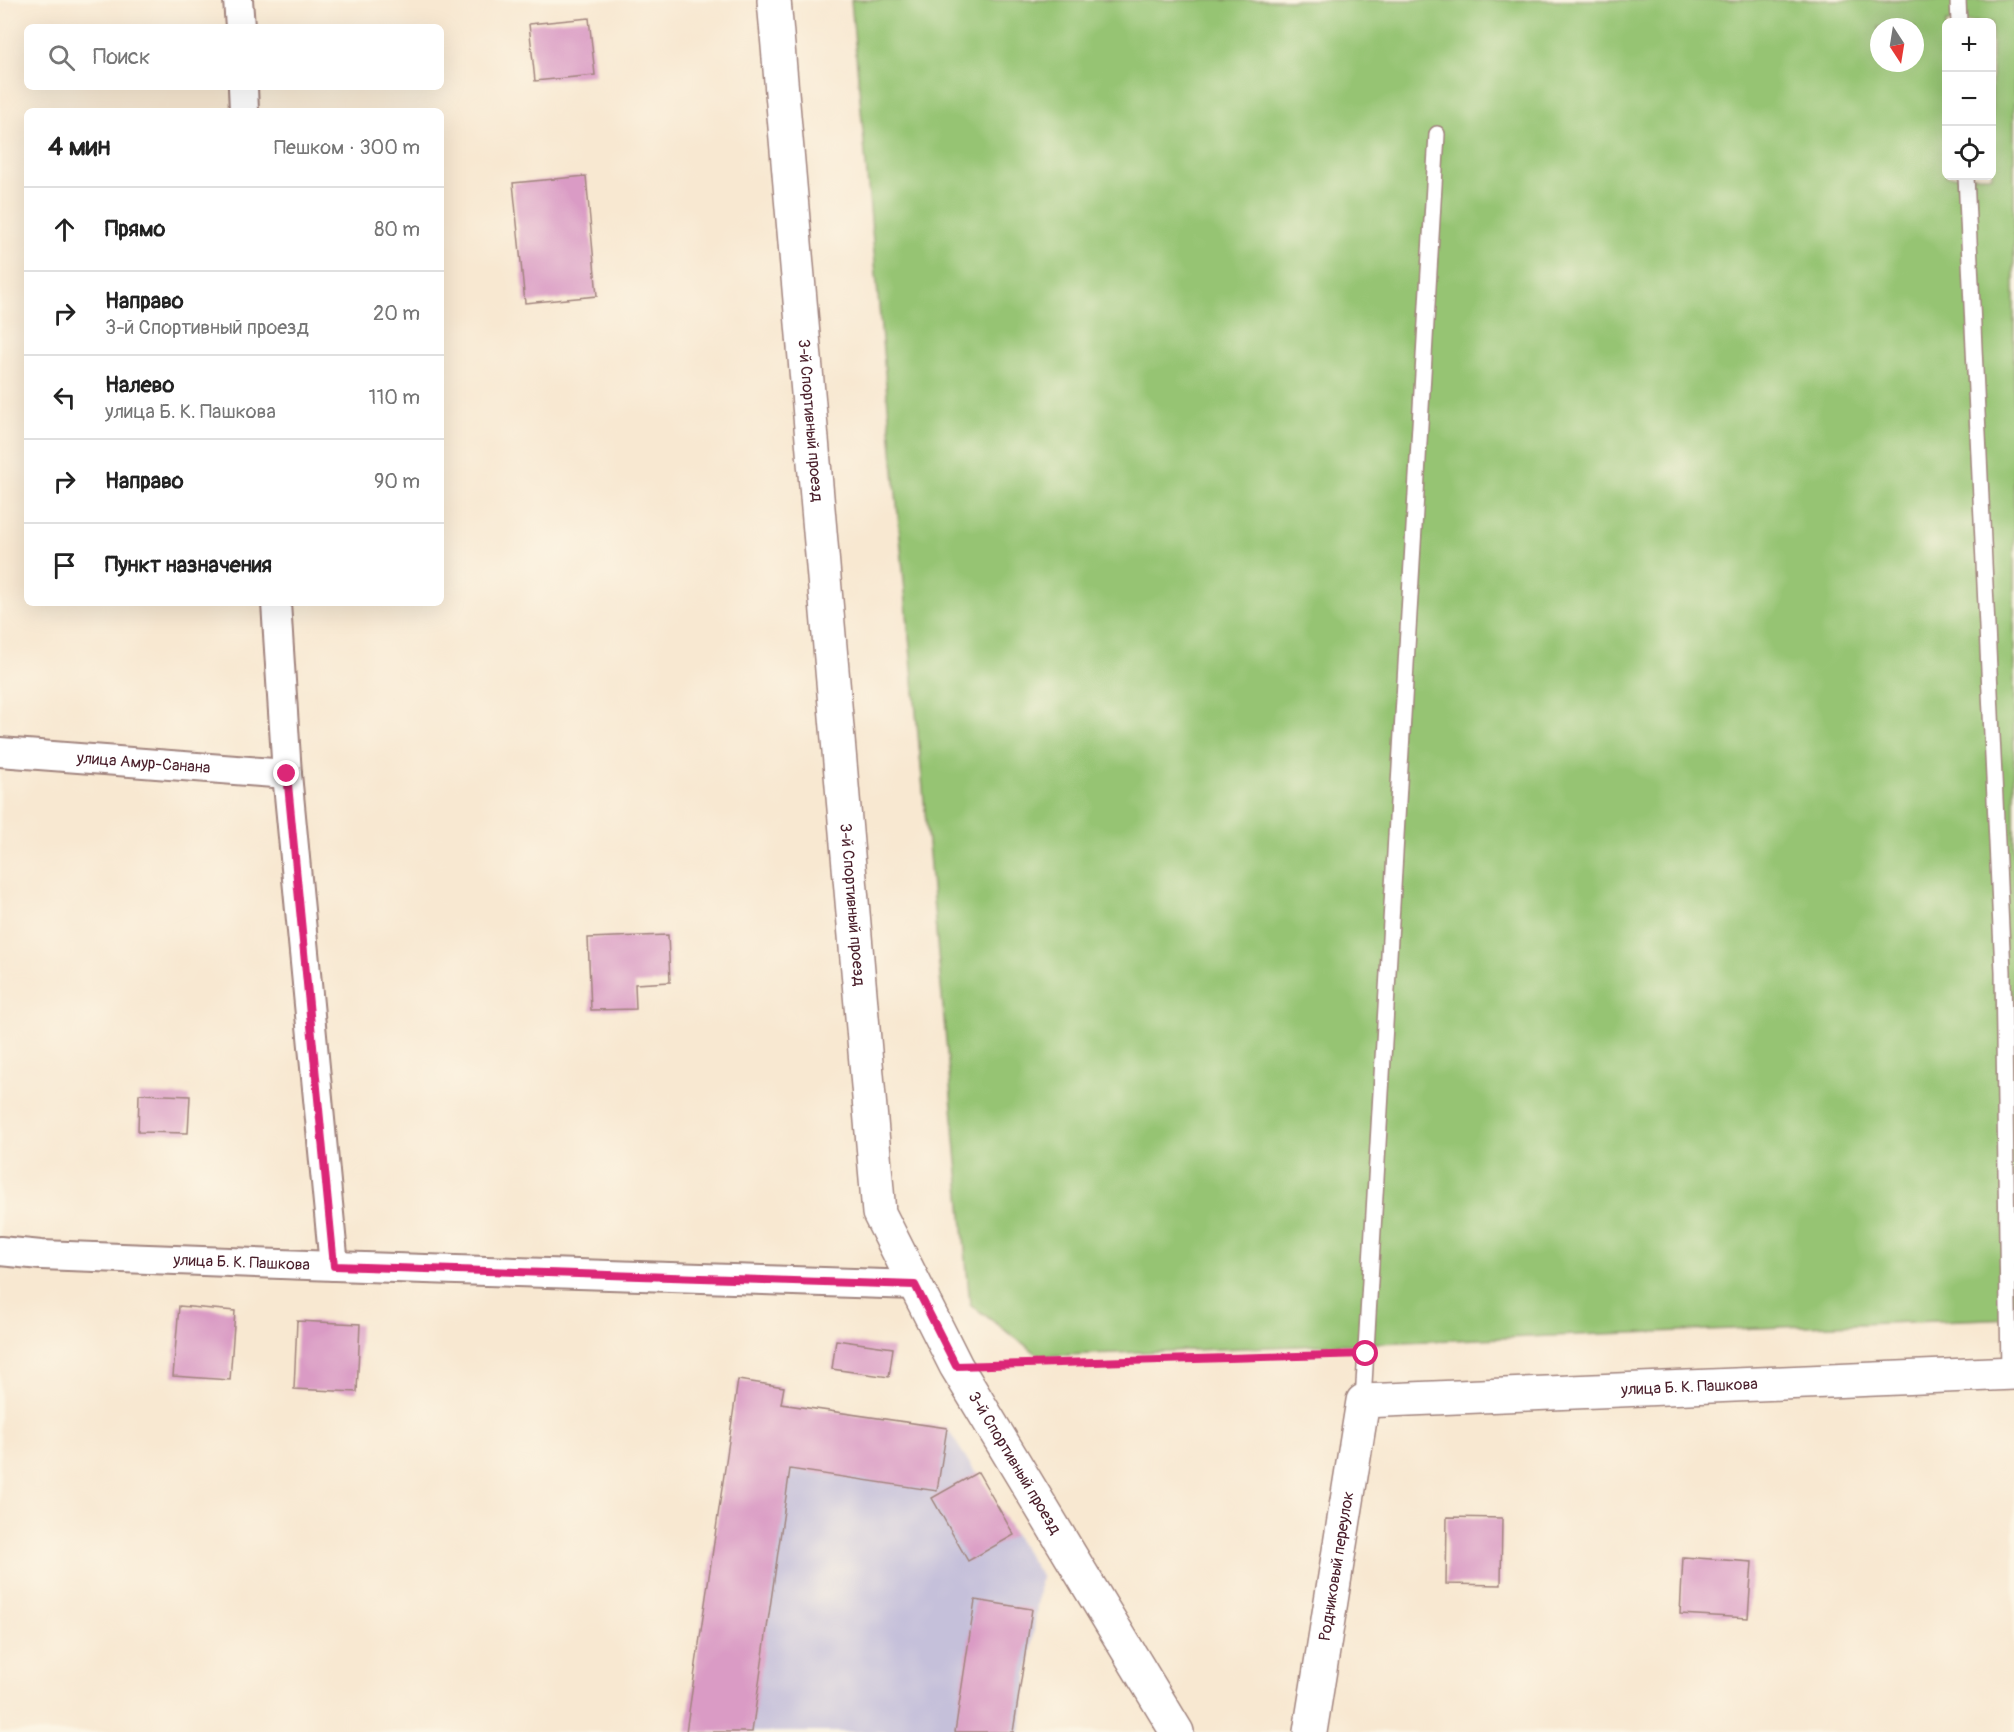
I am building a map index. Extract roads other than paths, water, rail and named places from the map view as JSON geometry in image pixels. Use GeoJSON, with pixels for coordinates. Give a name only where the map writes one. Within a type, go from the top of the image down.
{"type":"FeatureCollection","features":[{"type":"Feature","properties":{"kind":"street"},"geometry":{"type":"LineString","coordinates":[[238,0],[240,24]]}},
{"type":"Feature","properties":{"kind":"street","name":"3-й Спортивный проезд"},"geometry":{"type":"LineString","coordinates":[[774,0],[879,1213],[956,1366],[1177,1732]]}},
{"type":"Feature","properties":{"kind":"street"},"geometry":{"type":"LineString","coordinates":[[243,90],[244,108]]}},
{"type":"Feature","properties":{"kind":"street"},"geometry":{"type":"LineString","coordinates":[[276,606],[287,774],[334,1266]]}},
{"type":"Feature","properties":{"kind":"street","name":"улица Амур-Санана"},"geometry":{"type":"LineString","coordinates":[[0,752],[287,774]]}},
{"type":"Feature","properties":{"kind":"street","name":"улица Б. К. Пашкова"},"geometry":{"type":"LineString","coordinates":[[0,1251],[41,1255],[334,1266],[915,1285]]}},
{"type":"Feature","properties":{"kind":"street","name":"улица Б. К. Пашкова"},"geometry":{"type":"LineString","coordinates":[[1363,1401],[2012,1373]]}},
{"type":"Feature","properties":{"kind":"street","name":"Родниковый переулок"},"geometry":{"type":"LineString","coordinates":[[1311,1732],[1363,1401]]}},
{"type":"Feature","properties":{"kind":"lane"},"geometry":{"type":"LineString","coordinates":[[1958,0],[1959,18]]}},
{"type":"Feature","properties":{"kind":"lane"},"geometry":{"type":"LineString","coordinates":[[1363,1401],[1437,134]]}},
{"type":"Feature","properties":{"kind":"lane"},"geometry":{"type":"LineString","coordinates":[[1966,180],[2003,971],[2012,1373]]}}]}
